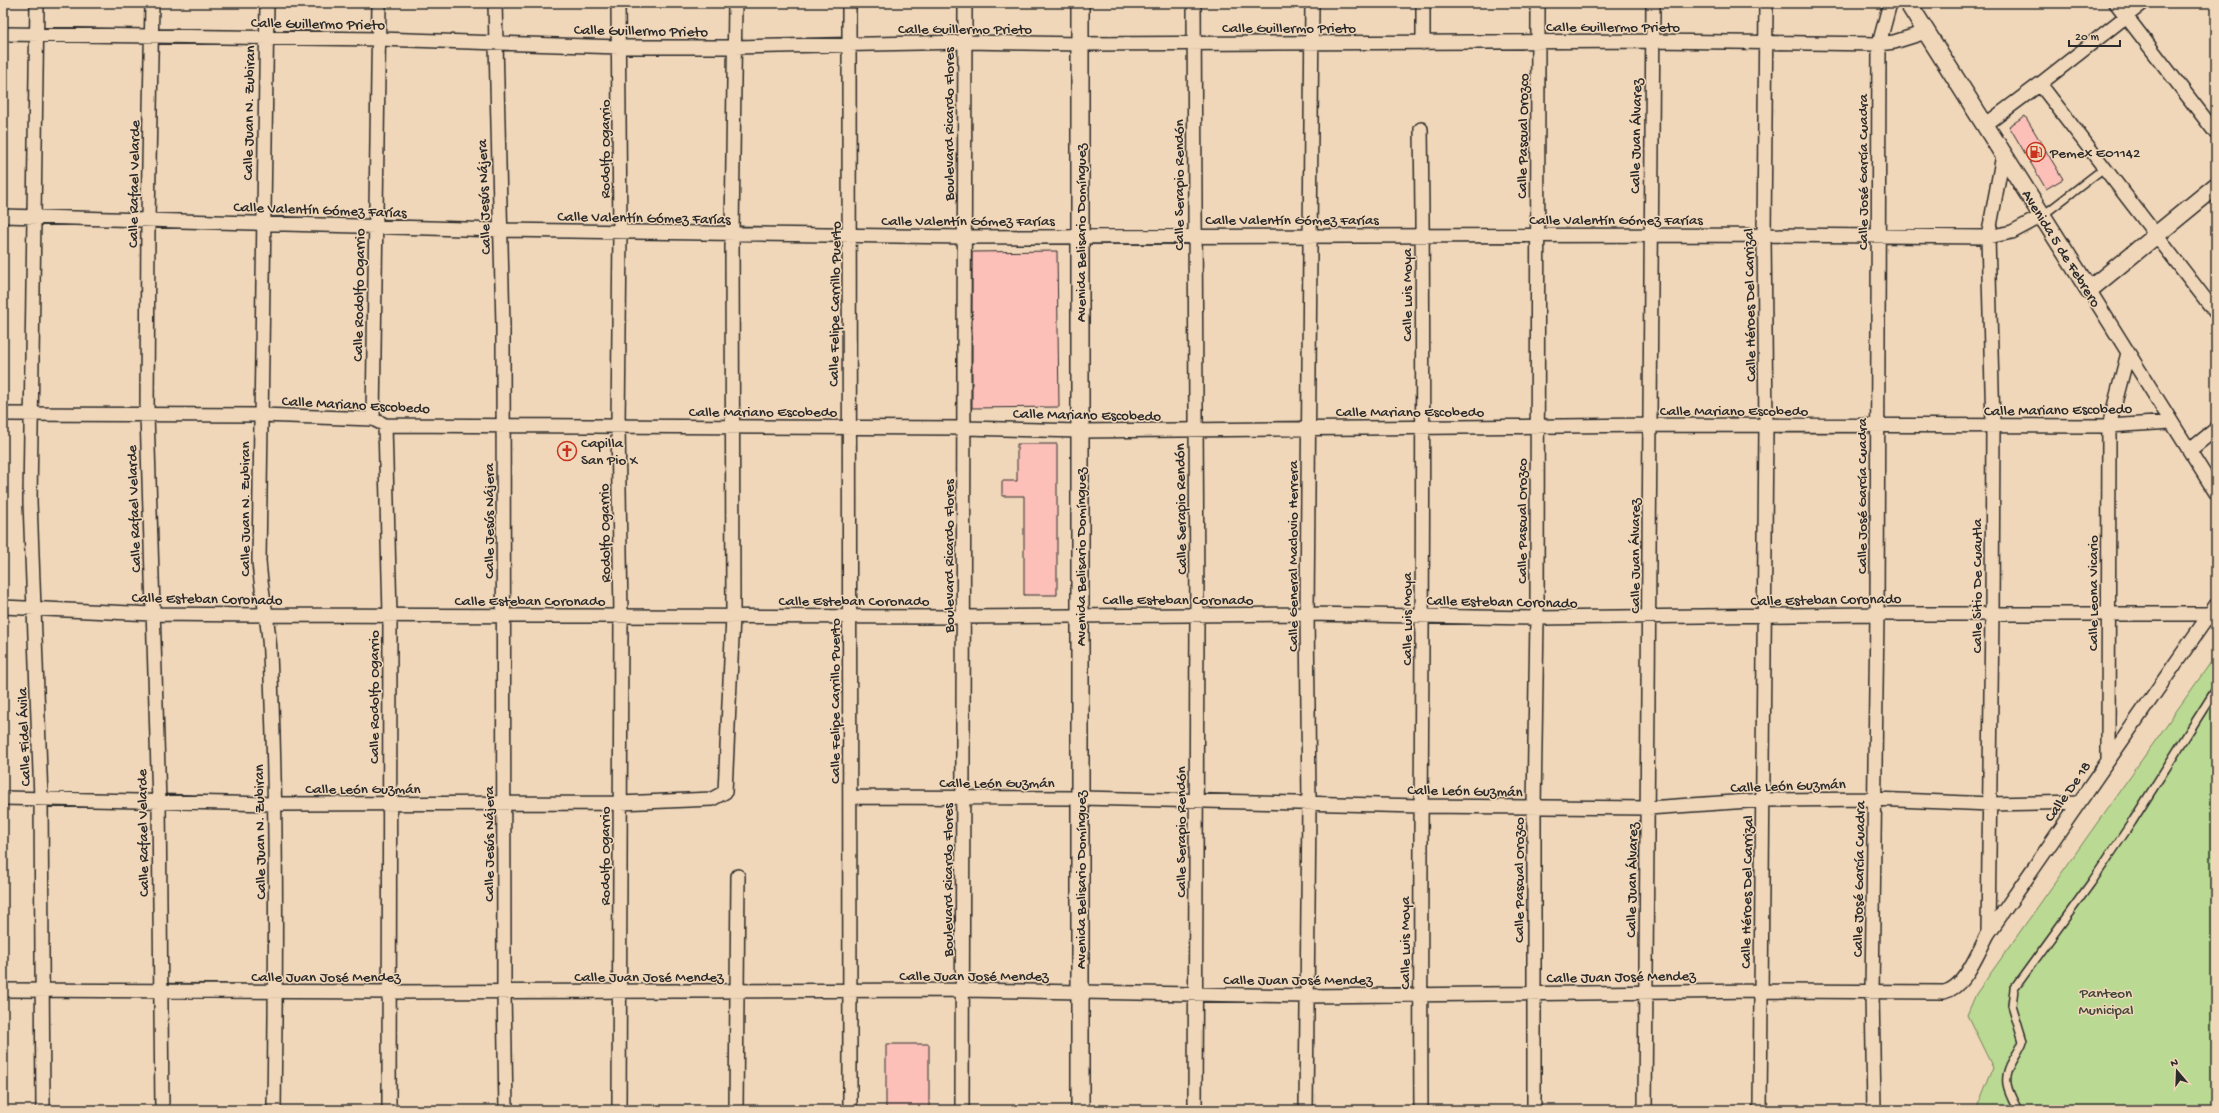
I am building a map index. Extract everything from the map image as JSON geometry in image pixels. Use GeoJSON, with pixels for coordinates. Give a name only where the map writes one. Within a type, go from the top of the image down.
{"type":"FeatureCollection","features":[{"type":"Feature","properties":{"kind":"street","name":"Calle Fidel Ávila"},"geometry":{"type":"LineString","coordinates":[[36,3],[32,217],[30,539],[41,799],[43,1110]]}},
{"type":"Feature","properties":{"kind":"street","name":"Calle Rafael Velarde"},"geometry":{"type":"LineString","coordinates":[[152,3],[148,219],[147,414],[159,803],[162,1110]]}},
{"type":"Feature","properties":{"kind":"street","name":"Calle Juan N. Zubiran"},"geometry":{"type":"LineString","coordinates":[[267,3],[262,223],[259,561],[261,585],[267,615],[270,653],[275,804],[276,992],[274,1110]]}},
{"type":"Feature","properties":{"kind":"street","name":"Calle Rodolfo Ogarrio"},"geometry":{"type":"LineString","coordinates":[[372,419],[379,3]]}},
{"type":"Feature","properties":{"kind":"street","name":"Calle Jesús Nájera"},"geometry":{"type":"LineString","coordinates":[[495,3],[504,425],[504,992],[506,1110]]}},
{"type":"Feature","properties":{"kind":"street","name":"Rodolfo Ogarrio"},"geometry":{"type":"LineString","coordinates":[[618,3],[620,232],[618,426],[621,616],[619,1110]]}},
{"type":"Feature","properties":{"kind":"street"},"geometry":{"type":"LineString","coordinates":[[733,616],[734,427],[732,234],[735,3]]}},
{"type":"Feature","properties":{"kind":"street","name":"Calle Felipe Carrillo Puerto"},"geometry":{"type":"LineString","coordinates":[[849,3],[851,235],[848,427],[850,1110]]}},
{"type":"Feature","properties":{"kind":"street","name":"Boulevard Ricardo Flores"},"geometry":{"type":"LineString","coordinates":[[962,1110],[965,3]]}},
{"type":"Feature","properties":{"kind":"street","name":"Avenida Belisario Domínguez"},"geometry":{"type":"LineString","coordinates":[[1080,3],[1080,1110]]}},
{"type":"Feature","properties":{"kind":"street","name":"Calle Serapio Rendón"},"geometry":{"type":"LineString","coordinates":[[1194,3],[1197,615],[1195,1110]]}},
{"type":"Feature","properties":{"kind":"street","name":"Calle General Maclovio Herrera"},"geometry":{"type":"LineString","coordinates":[[1306,1110],[1309,803],[1307,614],[1313,43],[1312,3]]}},
{"type":"Feature","properties":{"kind":"street"},"geometry":{"type":"LineString","coordinates":[[1423,3],[1423,43]]}},
{"type":"Feature","properties":{"kind":"street","name":"Calle Pascual Orozco"},"geometry":{"type":"LineString","coordinates":[[1534,1110],[1533,993],[1537,618],[1537,236],[1540,42],[1538,3]]}},
{"type":"Feature","properties":{"kind":"street","name":"Calle Juan Álvarez"},"geometry":{"type":"LineString","coordinates":[[1644,1110],[1648,808],[1650,236],[1653,3]]}},
{"type":"Feature","properties":{"kind":"street","name":"Calle Héroes Del Carrizal"},"geometry":{"type":"LineString","coordinates":[[1760,1110],[1763,616],[1766,425],[1764,235],[1766,3]]}},
{"type":"Feature","properties":{"kind":"street","name":"Calle José García Cuadra"},"geometry":{"type":"LineString","coordinates":[[1874,1110],[1872,992],[1877,614],[1877,237],[1879,44],[1890,3]]}},
{"type":"Feature","properties":{"kind":"street","name":"Avenida 5 de Febrero"},"geometry":{"type":"LineString","coordinates":[[1908,3],[2216,493]]}},
{"type":"Feature","properties":{"kind":"street"},"geometry":{"type":"LineString","coordinates":[[2116,3],[2216,133]]}},
{"type":"Feature","properties":{"kind":"street"},"geometry":{"type":"LineString","coordinates":[[1985,125],[2143,3]]}},
{"type":"Feature","properties":{"kind":"street","name":"Calle Guillermo Prieto"},"geometry":{"type":"LineString","coordinates":[[3,34],[379,39],[619,47],[735,47],[965,42],[1080,44],[1194,42],[1423,43],[1652,41],[1879,44],[1894,42],[1926,32]]}},
{"type":"Feature","properties":{"kind":"street"},"geometry":{"type":"LineString","coordinates":[[2040,84],[2216,313]]}},
{"type":"Feature","properties":{"kind":"street","name":"Calle Luis Moya"},"geometry":{"type":"LineString","coordinates":[[1420,1110],[1423,235],[1421,128]]}},
{"type":"Feature","properties":{"kind":"street","name":"Calle Sitio De Cuautla"},"geometry":{"type":"LineString","coordinates":[[1988,934],[1993,426],[1988,238],[2004,155]]}},
{"type":"Feature","properties":{"kind":"street"},"geometry":{"type":"LineString","coordinates":[[2089,290],[2216,186]]}},
{"type":"Feature","properties":{"kind":"street","name":"Calle Valentín Gómez Farías"},"geometry":{"type":"LineString","coordinates":[[3,216],[500,230],[964,237],[1194,235],[1764,235],[1988,238],[2012,232],[2042,216]]}},
{"type":"Feature","properties":{"kind":"street","name":"Calle Leona Vicario"},"geometry":{"type":"LineString","coordinates":[[2108,761],[2109,426],[2128,353]]}},
{"type":"Feature","properties":{"kind":"street","name":"Calle Mariano Escobedo"},"geometry":{"type":"LineString","coordinates":[[3,414],[260,415],[372,419],[385,425],[965,428],[1079,431],[1309,427],[1537,427],[1650,425],[1878,427],[2109,426],[2172,422]]}},
{"type":"Feature","properties":{"kind":"street","name":"Calle Rodolfo Ogarrio"},"geometry":{"type":"LineString","coordinates":[[385,425],[390,615],[389,1110]]}},
{"type":"Feature","properties":{"kind":"street"},"geometry":{"type":"LineString","coordinates":[[2190,450],[2216,429]]}},
{"type":"Feature","properties":{"kind":"street","name":"Calle Esteban Coronado"},"geometry":{"type":"LineString","coordinates":[[3,607],[152,614],[267,615],[964,617],[1307,614],[1537,618],[1877,614],[2108,615],[2213,610]]}},
{"type":"Feature","properties":{"kind":"street","name":"Calle De 18"},"geometry":{"type":"LineString","coordinates":[[1944,992],[1950,991],[1960,983],[1988,934],[2078,802],[2213,610]]}},
{"type":"Feature","properties":{"kind":"street","name":"Calle León Guzmán"},"geometry":{"type":"LineString","coordinates":[[3,798],[159,803],[275,804],[620,803],[712,799],[722,795],[726,788],[733,616]]}},
{"type":"Feature","properties":{"kind":"street","name":"Calle León Guzmán"},"geometry":{"type":"LineString","coordinates":[[850,797],[1081,798],[1420,806],[1648,808],[1763,800],[1875,799],[1990,804],[2078,802]]}},
{"type":"Feature","properties":{"kind":"street"},"geometry":{"type":"LineString","coordinates":[[736,1110],[738,876]]}},
{"type":"Feature","properties":{"kind":"street","name":"Calle Juan José Mendez"},"geometry":{"type":"LineString","coordinates":[[3,990],[43,992],[620,992],[963,990],[1307,996],[1420,996],[1533,993],[1760,991],[1944,992]]}},
{"type":"Feature","properties":{"kind":"lane","name":"Calle Valentín Gómez Farías"},"geometry":{"type":"LineString","coordinates":[[2042,216],[2104,168]]}},
{"type":"Feature","properties":{"kind":"lane"},"geometry":{"type":"LineString","coordinates":[[2018,1110],[2007,1086],[2006,1077],[2007,1069],[2022,1041],[2012,1005],[2014,990],[2091,883],[2132,822],[2216,689]]}},
{"type":"Feature","properties":{"kind":"green space","name":"Panteon Municipal"},"geometry":{"type":"Polygon","coordinates":[[[2216,655],[2216,1110],[1976,1110],[1993,1068],[1967,1015],[1976,994],[2216,655]]]}},
{"type":"Feature","properties":{"kind":"building","name":"Pemex E01142"},"geometry":{"type":"Polygon","coordinates":[[[2025,116],[2063,179],[2046,189],[2009,126],[2025,116]]]}},
{"type":"Feature","properties":{"kind":"building"},"geometry":{"type":"Polygon","coordinates":[[[1057,251],[1059,407],[972,408],[972,252],[1057,251]]]}},
{"type":"Feature","properties":{"kind":"building"},"geometry":{"type":"Polygon","coordinates":[[[1017,444],[1057,444],[1057,595],[1024,595],[1024,496],[1002,496],[1002,481],[1017,481],[1017,444]]]}},
{"type":"Feature","properties":{"kind":"building"},"geometry":{"type":"Polygon","coordinates":[[[886,1044],[929,1044],[929,1110],[886,1110],[886,1044]]]}},
{"type":"Feature","properties":{"kind":"place","name":"Pemex E01142"},"geometry":{"type":"Point","coordinates":[2036,152]}},
{"type":"Feature","properties":{"kind":"place","name":"Capilla San Pio X"},"geometry":{"type":"Point","coordinates":[567,451]}}]}
